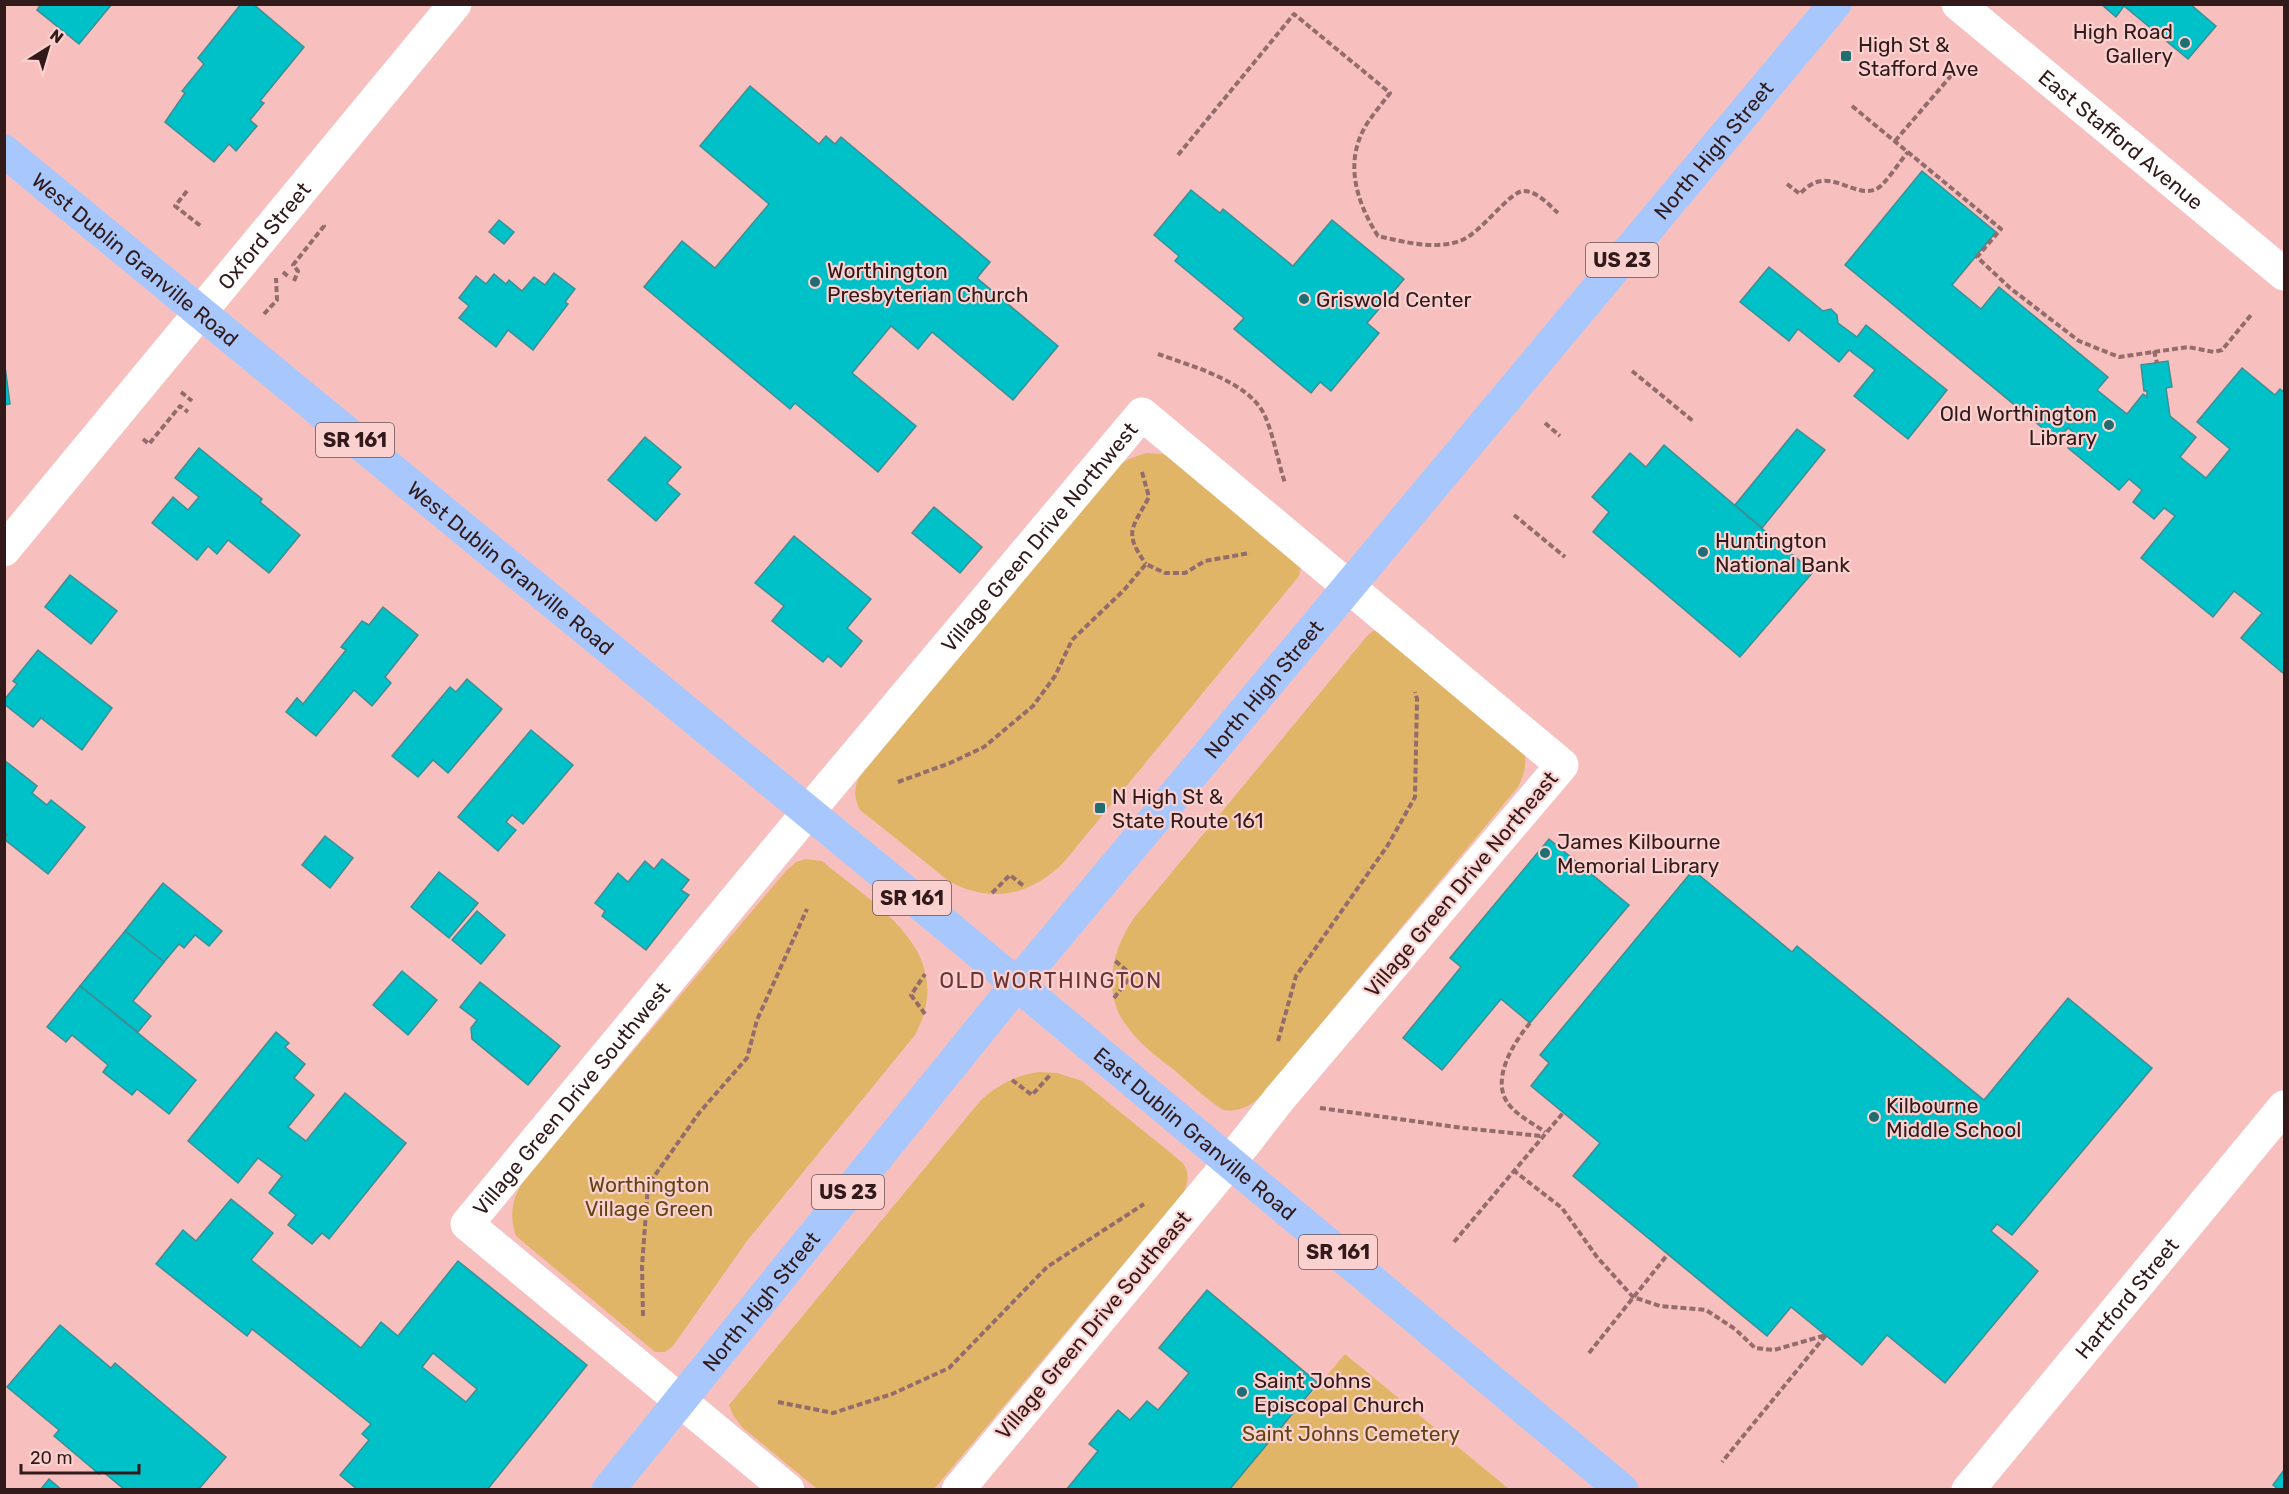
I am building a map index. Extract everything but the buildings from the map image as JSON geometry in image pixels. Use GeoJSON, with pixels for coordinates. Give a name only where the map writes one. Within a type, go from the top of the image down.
{"type":"FeatureCollection","features":[{"type":"Feature","properties":{"kind":"main road","name":"North High Street"},"geometry":{"type":"LineString","coordinates":[[608,1490],[1017,984],[1835,4]]}},
{"type":"Feature","properties":{"kind":"main road","name":"West Dublin Granville Road"},"geometry":{"type":"LineString","coordinates":[[4,151],[1017,984]]}},
{"type":"Feature","properties":{"kind":"main road","name":"East Dublin Granville Road"},"geometry":{"type":"LineString","coordinates":[[1017,984],[1622,1490]]}},
{"type":"Feature","properties":{"kind":"street","name":"Oxford Street"},"geometry":{"type":"LineString","coordinates":[[4,550],[455,4]]}},
{"type":"Feature","properties":{"kind":"street","name":"East Stafford Avenue"},"geometry":{"type":"LineString","coordinates":[[1958,4],[2284,274]]}},
{"type":"Feature","properties":{"kind":"street","name":"Village Green Drive Northwest"},"geometry":{"type":"LineString","coordinates":[[808,812],[1142,414],[1349,587]]}},
{"type":"Feature","properties":{"kind":"street","name":"Village Green Drive Northeast"},"geometry":{"type":"LineString","coordinates":[[1230,1162],[1280,1098],[1562,765],[1349,587]]}},
{"type":"Feature","properties":{"kind":"street","name":"Village Green Drive Southwest"},"geometry":{"type":"LineString","coordinates":[[682,1401],[467,1224],[808,812]]}},
{"type":"Feature","properties":{"kind":"street","name":"Hartford Street"},"geometry":{"type":"LineString","coordinates":[[1968,1490],[2284,1107]]}},
{"type":"Feature","properties":{"kind":"street","name":"Village Green Drive Southeast"},"geometry":{"type":"LineString","coordinates":[[958,1490],[1230,1162]]}},
{"type":"Feature","properties":{"kind":"street"},"geometry":{"type":"LineString","coordinates":[[682,1401],[788,1490]]}},
{"type":"Feature","properties":{"kind":"path"},"geometry":{"type":"LineString","coordinates":[[1178,155],[1293,14],[1390,93],[1366,126],[1354,160],[1355,186],[1365,215],[1378,236],[1424,245],[1459,241],[1472,235],[1485,224],[1515,193],[1525,190],[1539,196],[1558,213]]}},
{"type":"Feature","properties":{"kind":"path"},"geometry":{"type":"LineString","coordinates":[[1895,141],[1956,70]]}},
{"type":"Feature","properties":{"kind":"path"},"geometry":{"type":"LineString","coordinates":[[1852,106],[2001,229],[1977,257],[2010,288],[2079,341],[2119,357],[2188,347],[2214,352],[2222,350],[2251,315]]}},
{"type":"Feature","properties":{"kind":"path"},"geometry":{"type":"LineString","coordinates":[[1787,184],[1800,194],[1811,183],[1823,180],[1868,191],[1879,188],[1908,152]]}},
{"type":"Feature","properties":{"kind":"path"},"geometry":{"type":"LineString","coordinates":[[187,191],[176,206],[202,227]]}},
{"type":"Feature","properties":{"kind":"path"},"geometry":{"type":"LineString","coordinates":[[284,272],[290,278]]}},
{"type":"Feature","properties":{"kind":"path"},"geometry":{"type":"LineString","coordinates":[[2154,351],[2157,363]]}},
{"type":"Feature","properties":{"kind":"path"},"geometry":{"type":"LineString","coordinates":[[1158,354],[1227,380],[1258,405],[1265,416],[1286,488]]}},
{"type":"Feature","properties":{"kind":"path"},"geometry":{"type":"LineString","coordinates":[[1632,371],[1693,421]]}},
{"type":"Feature","properties":{"kind":"path"},"geometry":{"type":"LineString","coordinates":[[174,399],[182,393],[192,401]]}},
{"type":"Feature","properties":{"kind":"path"},"geometry":{"type":"LineString","coordinates":[[149,431],[143,439],[149,444],[180,406],[188,412]]}},
{"type":"Feature","properties":{"kind":"path"},"geometry":{"type":"LineString","coordinates":[[1142,414],[1139,462],[1149,497],[1131,531],[1134,548],[1146,564],[1165,573],[1185,573],[1205,561],[1258,553]]}},
{"type":"Feature","properties":{"kind":"path"},"geometry":{"type":"LineString","coordinates":[[1545,423],[1560,436]]}},
{"type":"Feature","properties":{"kind":"path"},"geometry":{"type":"LineString","coordinates":[[1514,515],[1565,557]]}},
{"type":"Feature","properties":{"kind":"path"},"geometry":{"type":"LineString","coordinates":[[898,782],[950,763],[984,747],[1033,706],[1055,676],[1072,640],[1124,590],[1146,564]]}},
{"type":"Feature","properties":{"kind":"path"},"geometry":{"type":"LineString","coordinates":[[1276,1048],[1296,976],[1388,845],[1415,797],[1417,699],[1414,689]]}},
{"type":"Feature","properties":{"kind":"path"},"geometry":{"type":"LineString","coordinates":[[992,893],[1011,875],[1025,887]]}},
{"type":"Feature","properties":{"kind":"path"},"geometry":{"type":"LineString","coordinates":[[643,1316],[642,1266],[648,1185],[699,1113],[747,1058],[757,1020],[807,909]]}},
{"type":"Feature","properties":{"kind":"path"},"geometry":{"type":"LineString","coordinates":[[1114,960],[1132,975],[1114,998]]}},
{"type":"Feature","properties":{"kind":"path"},"geometry":{"type":"LineString","coordinates":[[925,974],[911,995],[925,1014]]}},
{"type":"Feature","properties":{"kind":"path"},"geometry":{"type":"LineString","coordinates":[[1530,1023],[1512,1049],[1502,1076],[1501,1088],[1503,1097],[1511,1107],[1543,1134]]}},
{"type":"Feature","properties":{"kind":"path"},"geometry":{"type":"LineString","coordinates":[[1012,1080],[1032,1095],[1051,1074]]}},
{"type":"Feature","properties":{"kind":"path"},"geometry":{"type":"LineString","coordinates":[[1313,1107],[1463,1128],[1543,1134]]}},
{"type":"Feature","properties":{"kind":"path"},"geometry":{"type":"LineString","coordinates":[[1454,1242],[1563,1113]]}},
{"type":"Feature","properties":{"kind":"path"},"geometry":{"type":"LineString","coordinates":[[1513,1170],[1562,1208],[1597,1257],[1633,1297],[1660,1306],[1706,1310],[1735,1329],[1755,1348],[1774,1350],[1826,1335],[1722,1462]]}},
{"type":"Feature","properties":{"kind":"path"},"geometry":{"type":"LineString","coordinates":[[778,1402],[833,1413],[892,1394],[949,1368],[1047,1267],[1145,1203]]}},
{"type":"Feature","properties":{"kind":"path"},"geometry":{"type":"LineString","coordinates":[[1589,1353],[1668,1254]]}},
{"type":"Feature","properties":{"kind":"green space"},"geometry":{"type":"Polygon","coordinates":[[[1146,453],[1163,454],[1180,461],[1301,567],[1299,576],[1064,862],[1038,882],[1011,893],[981,893],[966,889],[950,882],[859,809],[855,793],[859,777],[1116,467],[1146,453]]]}},
{"type":"Feature","properties":{"kind":"green space"},"geometry":{"type":"Polygon","coordinates":[[[1380,630],[1524,750],[1525,764],[1522,777],[1518,787],[1261,1096],[1243,1108],[1223,1110],[1150,1050],[1129,1029],[1120,1016],[1112,988],[1115,959],[1134,918],[1367,636],[1373,631],[1380,630]]]}},
{"type":"Feature","properties":{"kind":"green space","name":"Worthington Village Green"},"geometry":{"type":"Polygon","coordinates":[[[806,859],[822,861],[887,914],[906,934],[919,956],[927,979],[926,1006],[915,1035],[747,1241],[673,1346],[665,1352],[655,1352],[516,1236],[512,1215],[516,1194],[523,1181],[786,871],[796,862],[806,859]]]}},
{"type":"Feature","properties":{"kind":"green space"},"geometry":{"type":"Polygon","coordinates":[[[1039,1072],[1057,1073],[1082,1081],[1183,1163],[1188,1177],[1184,1192],[934,1489],[817,1489],[742,1427],[729,1405],[981,1100],[1008,1082],[1039,1072]]]}},
{"type":"Feature","properties":{"kind":"green space","name":"Saint Johns Cemetery"},"geometry":{"type":"Polygon","coordinates":[[[1345,1354],[1509,1489],[1229,1490],[1345,1354]]]}},
{"type":"Feature","properties":{"kind":"place","name":"High Road Gallery"},"geometry":{"type":"Point","coordinates":[2185,43]}},
{"type":"Feature","properties":{"kind":"place","name":"High St & Stafford Ave"},"geometry":{"type":"Point","coordinates":[1846,56]}},
{"type":"Feature","properties":{"kind":"place","name":"Worthington Presbyterian Church"},"geometry":{"type":"Point","coordinates":[815,282]}},
{"type":"Feature","properties":{"kind":"place","name":"Griswold Center"},"geometry":{"type":"Point","coordinates":[1304,299]}},
{"type":"Feature","properties":{"kind":"place","name":"Old Worthington Library"},"geometry":{"type":"Point","coordinates":[2109,425]}},
{"type":"Feature","properties":{"kind":"place","name":"Huntington National Bank"},"geometry":{"type":"Point","coordinates":[1703,552]}},
{"type":"Feature","properties":{"kind":"place","name":"N High St & State Route 161"},"geometry":{"type":"Point","coordinates":[1100,808]}},
{"type":"Feature","properties":{"kind":"place","name":"James Kilbourne Memorial Library"},"geometry":{"type":"Point","coordinates":[1545,853]}},
{"type":"Feature","properties":{"kind":"place","name":"Kilbourne Middle School"},"geometry":{"type":"Point","coordinates":[1874,1117]}},
{"type":"Feature","properties":{"kind":"place","name":"Saint Johns Episcopal Church"},"geometry":{"type":"Point","coordinates":[1242,1392]}},
{"type":"Feature","properties":{"kind":"district","name":"OLD WORTHINGTON"},"geometry":{"type":"Point","coordinates":[1051,980]}}]}
